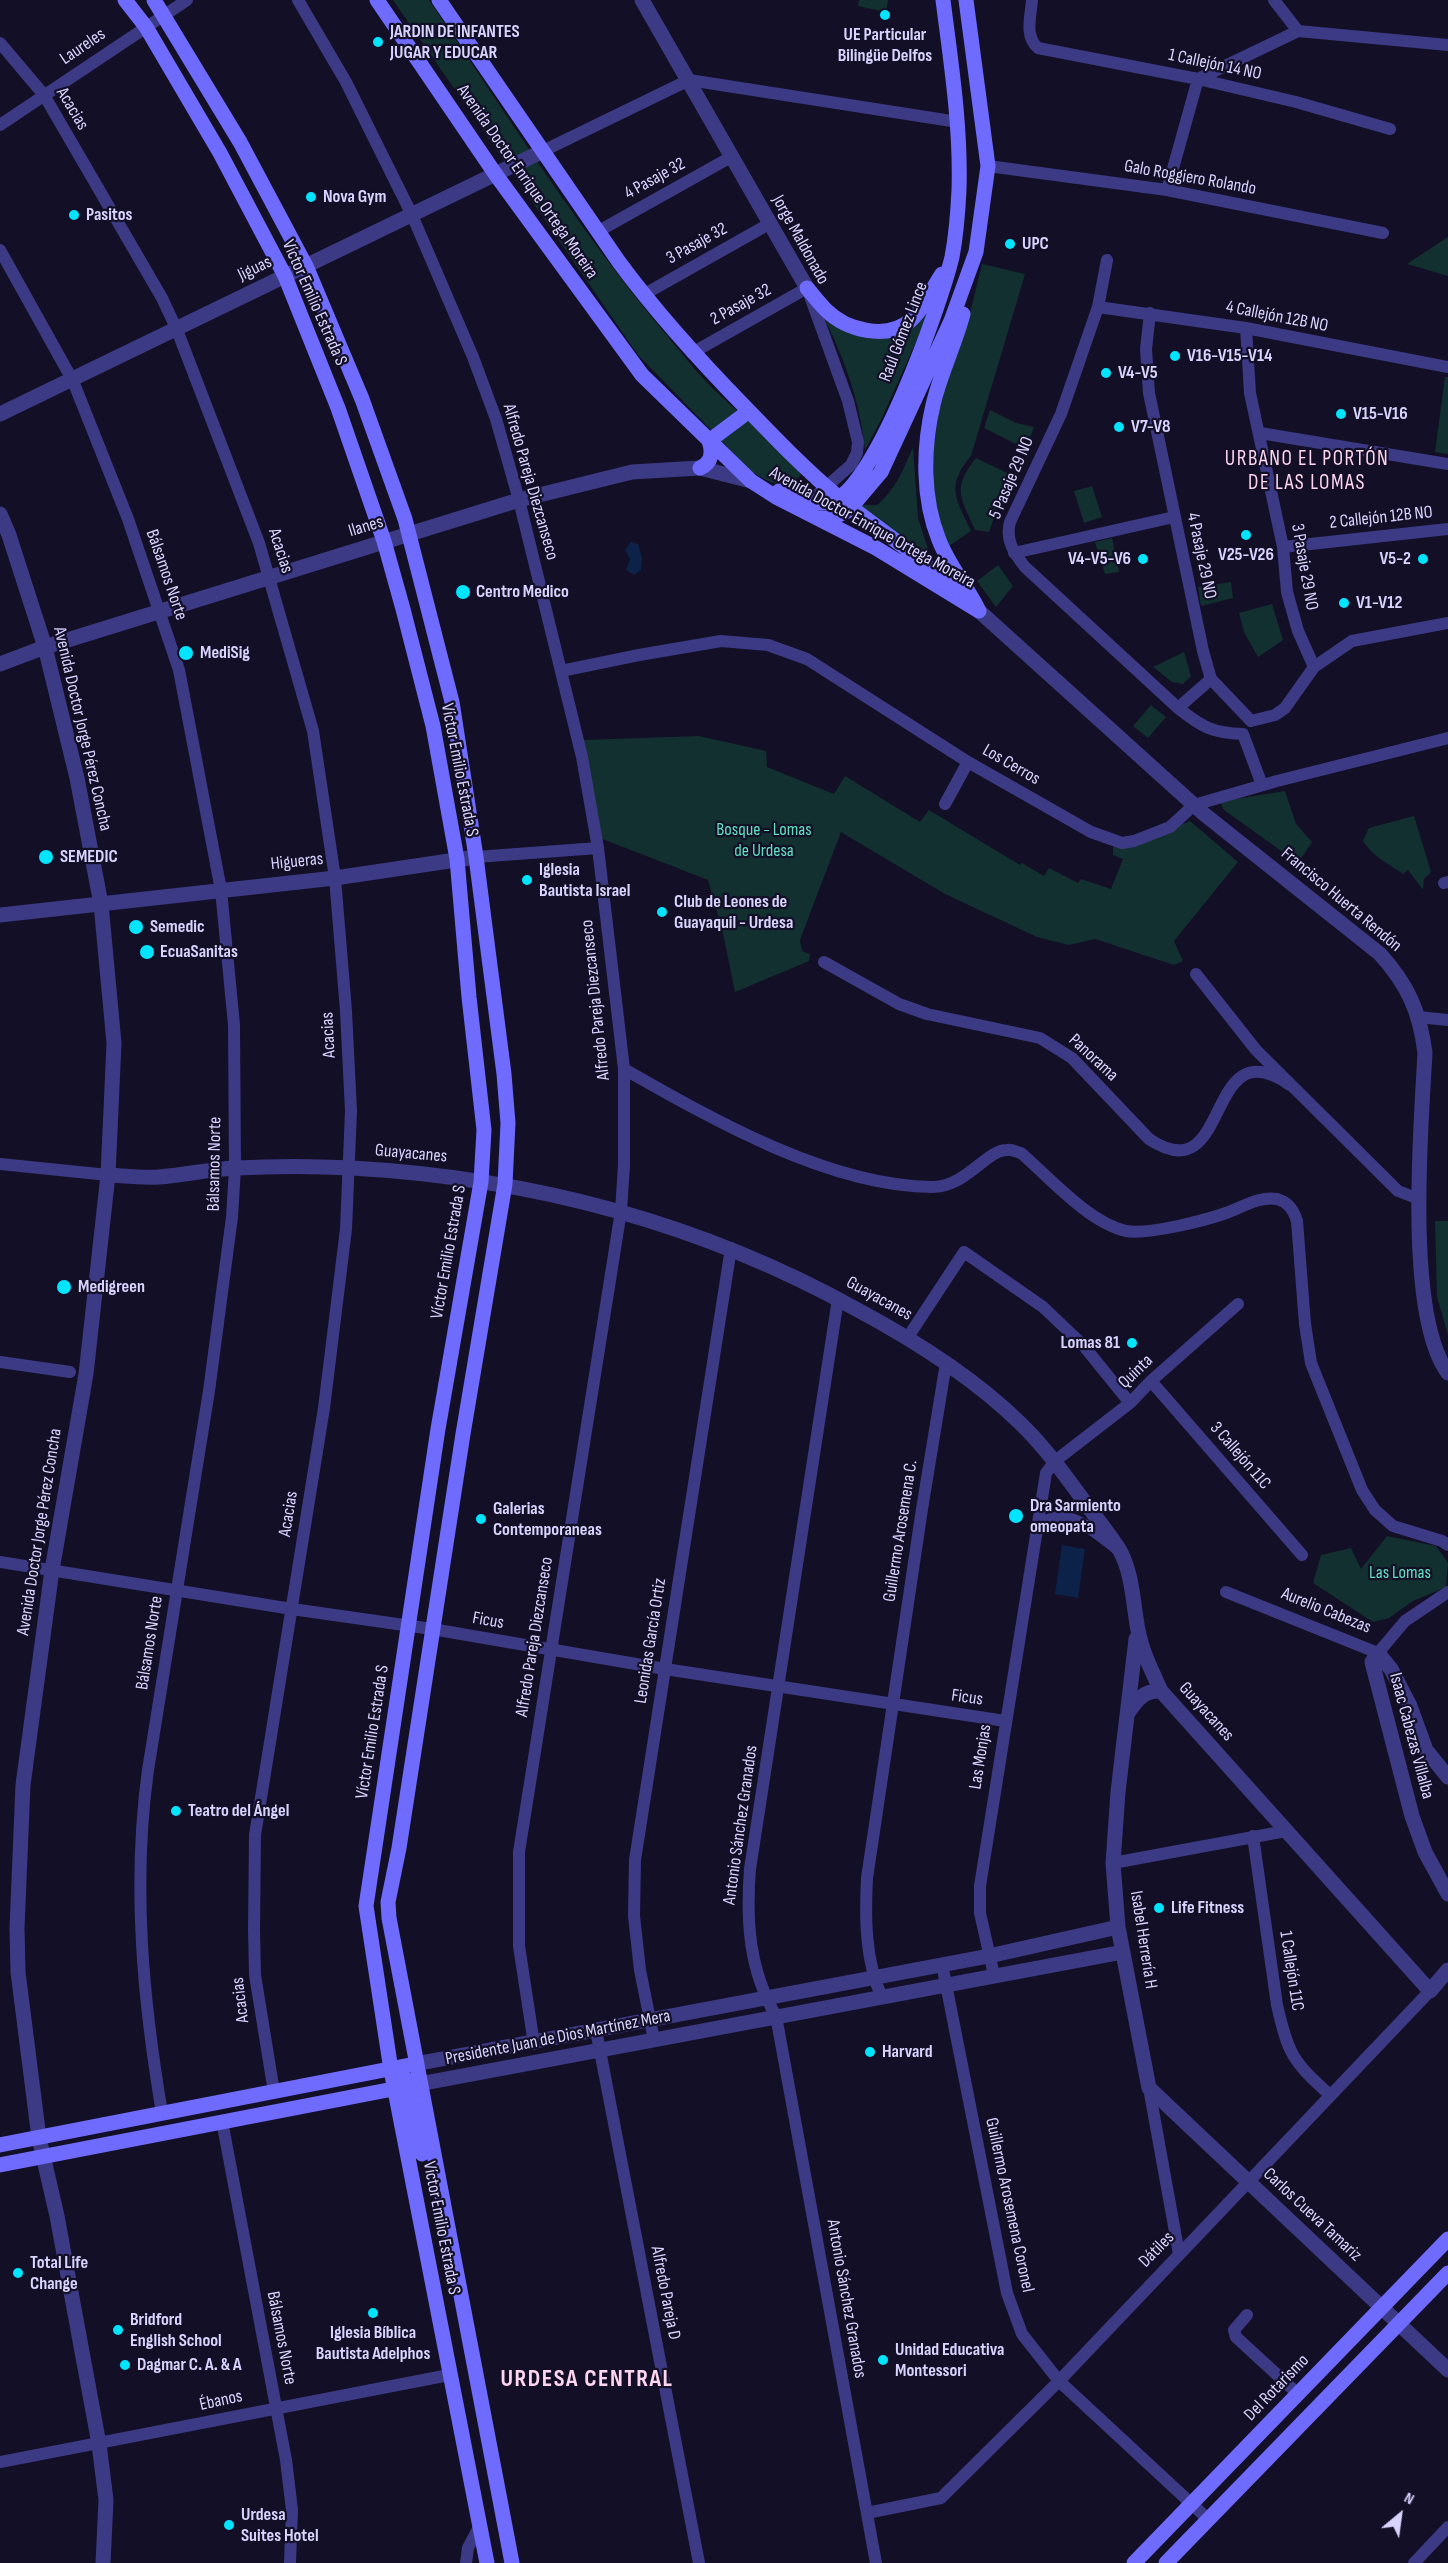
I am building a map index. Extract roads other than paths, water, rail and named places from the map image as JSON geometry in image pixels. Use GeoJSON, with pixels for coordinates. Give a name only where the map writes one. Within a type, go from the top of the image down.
{"type":"FeatureCollection","features":[{"type":"Feature","properties":{"kind":"main road","name":"Víctor Emilio Estrada S"},"geometry":{"type":"LineString","coordinates":[[125,0],[146,27],[220,153],[285,276],[338,408],[384,541],[428,708],[457,860],[484,1130],[481,1182],[438,1429],[366,1906],[390,2070],[407,2086],[429,2185],[442,2203],[510,2563]]}},
{"type":"Feature","properties":{"kind":"main road","name":"Víctor Emilio Estrada S"},"geometry":{"type":"LineString","coordinates":[[154,0],[240,142],[306,266],[362,399],[409,534],[452,702],[476,857],[504,1074],[508,1123],[505,1184],[463,1434],[399,1848],[388,1902],[415,2064],[407,2086],[449,2375],[487,2563]]}},
{"type":"Feature","properties":{"kind":"main road","name":"Avenida Doctor Enrique Ortega Moreira"},"geometry":{"type":"LineString","coordinates":[[377,0],[496,175],[642,375],[751,481]]}},
{"type":"Feature","properties":{"kind":"main road","name":"Avenida Doctor Enrique Ortega Moreira"},"geometry":{"type":"LineString","coordinates":[[439,0],[597,232],[643,295],[692,353],[788,452],[839,498],[919,557],[979,611]]}},
{"type":"Feature","properties":{"kind":"main road","name":"Raúl Gómez Lince"},"geometry":{"type":"LineString","coordinates":[[839,498],[864,471],[884,434],[936,312],[952,255],[959,191],[958,122],[943,0]]}},
{"type":"Feature","properties":{"kind":"main road","name":"Raúl Gómez Lince"},"geometry":{"type":"LineString","coordinates":[[838,523],[876,479],[889,457],[951,321],[976,252],[988,166],[966,0]]}},
{"type":"Feature","properties":{"kind":"main road"},"geometry":{"type":"LineString","coordinates":[[220,153],[240,142]]}},
{"type":"Feature","properties":{"kind":"main road"},"geometry":{"type":"LineString","coordinates":[[976,252],[960,326],[933,404],[927,437],[926,470],[928,505],[939,540],[954,572],[968,589],[979,611]]}},
{"type":"Feature","properties":{"kind":"main road"},"geometry":{"type":"LineString","coordinates":[[807,288],[826,310],[843,322],[862,329],[888,330],[910,321],[921,309],[952,255]]}},
{"type":"Feature","properties":{"kind":"main road"},"geometry":{"type":"LineString","coordinates":[[338,408],[362,399]]}},
{"type":"Feature","properties":{"kind":"main road"},"geometry":{"type":"LineString","coordinates":[[700,468],[711,458],[712,449],[709,441],[749,411]]}},
{"type":"Feature","properties":{"kind":"main road"},"geometry":{"type":"LineString","coordinates":[[751,481],[811,508],[839,498],[838,523]]}},
{"type":"Feature","properties":{"kind":"main road","name":"Avenida Doctor Enrique Ortega Moreira"},"geometry":{"type":"LineString","coordinates":[[811,508],[979,611]]}},
{"type":"Feature","properties":{"kind":"main road"},"geometry":{"type":"LineString","coordinates":[[428,708],[452,702]]}},
{"type":"Feature","properties":{"kind":"main road"},"geometry":{"type":"LineString","coordinates":[[469,997],[494,1006]]}},
{"type":"Feature","properties":{"kind":"main road"},"geometry":{"type":"LineString","coordinates":[[438,1429],[463,1434]]}},
{"type":"Feature","properties":{"kind":"main road"},"geometry":{"type":"LineString","coordinates":[[375,1844],[399,1848]]}},
{"type":"Feature","properties":{"kind":"main road","name":"Presidente Juan de Dios Martínez Mera"},"geometry":{"type":"LineString","coordinates":[[0,2145],[415,2064]]}},
{"type":"Feature","properties":{"kind":"main road","name":"Presidente Juan de Dios Martínez Mera"},"geometry":{"type":"LineString","coordinates":[[0,2165],[407,2086]]}},
{"type":"Feature","properties":{"kind":"main road","name":"Del Rotarismo"},"geometry":{"type":"LineString","coordinates":[[1134,2563],[1448,2239]]}},
{"type":"Feature","properties":{"kind":"main road"},"geometry":{"type":"LineString","coordinates":[[1166,2563],[1448,2273]]}},
{"type":"Feature","properties":{"kind":"main road"},"geometry":{"type":"LineString","coordinates":[[470,2481],[484,2509],[491,2512],[502,2511]]}},
{"type":"Feature","properties":{"kind":"main road"},"geometry":{"type":"LineString","coordinates":[[479,2527],[491,2525],[500,2532],[510,2563]]}},
{"type":"Feature","properties":{"kind":"street","name":"Laureles"},"geometry":{"type":"LineString","coordinates":[[0,125],[187,0]]}},
{"type":"Feature","properties":{"kind":"street","name":"Alfredo Pareja Diezcanseco"},"geometry":{"type":"LineString","coordinates":[[298,0],[346,82],[412,215],[477,367],[496,419],[519,500],[582,758],[598,849],[624,1069],[624,1174],[621,1211],[519,1851],[519,1946],[534,2043]]}},
{"type":"Feature","properties":{"kind":"street","name":"Jorge Maldonado"},"geometry":{"type":"LineString","coordinates":[[642,0],[807,288],[848,401],[858,442],[857,453],[851,465],[827,487],[811,508]]}},
{"type":"Feature","properties":{"kind":"street","name":"1 Callejón 14 NO"},"geometry":{"type":"LineString","coordinates":[[1032,0],[1029,34],[1031,42],[1038,48],[1198,79],[1296,102],[1390,129]]}},
{"type":"Feature","properties":{"kind":"street"},"geometry":{"type":"LineString","coordinates":[[1274,0],[1298,32]]}},
{"type":"Feature","properties":{"kind":"street"},"geometry":{"type":"LineString","coordinates":[[1167,190],[1198,79],[1298,32],[1448,45]]}},
{"type":"Feature","properties":{"kind":"street","name":"Acacias"},"geometry":{"type":"LineString","coordinates":[[0,43],[44,96],[162,298],[177,330],[270,577],[313,731],[335,878],[346,1011],[350,1100],[346,1229],[324,1408],[255,1835],[255,1976],[274,2092]]}},
{"type":"Feature","properties":{"kind":"street","name":"Jiguas"},"geometry":{"type":"LineString","coordinates":[[0,414],[73,381],[689,80]]}},
{"type":"Feature","properties":{"kind":"street"},"geometry":{"type":"LineString","coordinates":[[689,80],[958,122]]}},
{"type":"Feature","properties":{"kind":"street","name":"4 Pasaje 32"},"geometry":{"type":"LineString","coordinates":[[597,232],[731,157]]}},
{"type":"Feature","properties":{"kind":"street","name":"Galo Roggiero Rolando"},"geometry":{"type":"LineString","coordinates":[[988,166],[1167,190],[1383,233]]}},
{"type":"Feature","properties":{"kind":"street","name":"3 Pasaje 32"},"geometry":{"type":"LineString","coordinates":[[643,295],[769,224]]}},
{"type":"Feature","properties":{"kind":"street","name":"Bálsamos Norte"},"geometry":{"type":"LineString","coordinates":[[0,250],[73,381],[128,519],[178,670],[221,890],[234,1025],[235,1168],[232,1217],[209,1391],[148,1770],[142,1827],[140,1908],[143,1977],[162,2113]]}},
{"type":"Feature","properties":{"kind":"street","name":"5 Pasaje 29 NO"},"geometry":{"type":"LineString","coordinates":[[1014,553],[1008,530],[1010,522],[1061,414],[1098,307],[1107,260]]}},
{"type":"Feature","properties":{"kind":"street","name":"2 Pasaje 32"},"geometry":{"type":"LineString","coordinates":[[692,353],[807,288]]}},
{"type":"Feature","properties":{"kind":"street","name":"4 Callejón 12B NO"},"geometry":{"type":"LineString","coordinates":[[1098,307],[1246,328],[1448,367]]}},
{"type":"Feature","properties":{"kind":"street","name":"4 Pasaje 29 NO"},"geometry":{"type":"LineString","coordinates":[[1150,313],[1146,349],[1149,393],[1203,651],[1211,679],[1251,721]]}},
{"type":"Feature","properties":{"kind":"street","name":"3 Pasaje 29 NO"},"geometry":{"type":"LineString","coordinates":[[1246,328],[1250,393],[1283,548],[1287,592],[1298,631],[1314,667]]}},
{"type":"Feature","properties":{"kind":"street"},"geometry":{"type":"LineString","coordinates":[[1260,433],[1448,464]]}},
{"type":"Feature","properties":{"kind":"street","name":"Ilanes"},"geometry":{"type":"LineString","coordinates":[[0,664],[45,647],[384,541],[519,500],[632,472],[700,468],[751,481]]}},
{"type":"Feature","properties":{"kind":"street","name":"Avenida Doctor Jorge Pérez Concha"},"geometry":{"type":"LineString","coordinates":[[0,514],[45,647],[77,778],[101,904],[114,1043],[108,1175],[86,1374],[52,1570],[23,1785],[17,1878],[18,1972],[39,2138],[99,2444],[106,2500],[103,2563]]}},
{"type":"Feature","properties":{"kind":"street"},"geometry":{"type":"LineString","coordinates":[[1174,517],[1014,553],[1025,567],[1200,726],[1212,731],[1242,734]]}},
{"type":"Feature","properties":{"kind":"street","name":"2 Callejón 12B NO"},"geometry":{"type":"LineString","coordinates":[[1283,548],[1448,529]]}},
{"type":"Feature","properties":{"kind":"street","name":"Francisco Huerta Rendón"},"geometry":{"type":"LineString","coordinates":[[979,611],[1194,805],[1380,954],[1396,972],[1412,998],[1425,1053],[1419,1199],[1427,1320],[1448,1373]]}},
{"type":"Feature","properties":{"kind":"street"},"geometry":{"type":"LineString","coordinates":[[1242,734],[1251,721],[1275,715],[1286,708],[1314,667],[1352,641],[1448,623]]}},
{"type":"Feature","properties":{"kind":"street","name":"Los Cerros"},"geometry":{"type":"LineString","coordinates":[[561,671],[639,654],[722,641],[768,645],[807,659],[968,762],[1091,832],[1122,843],[1134,842],[1170,827],[1194,805],[1262,785],[1448,738]]}},
{"type":"Feature","properties":{"kind":"street"},"geometry":{"type":"LineString","coordinates":[[1178,708],[1211,679]]}},
{"type":"Feature","properties":{"kind":"street"},"geometry":{"type":"LineString","coordinates":[[1242,734],[1262,785]]}},
{"type":"Feature","properties":{"kind":"street"},"geometry":{"type":"LineString","coordinates":[[945,804],[968,762]]}},
{"type":"Feature","properties":{"kind":"street","name":"Higueras"},"geometry":{"type":"LineString","coordinates":[[0,915],[335,878],[476,857],[598,849]]}},
{"type":"Feature","properties":{"kind":"street","name":"Panorama"},"geometry":{"type":"LineString","coordinates":[[824,963],[908,1007],[927,1014],[1040,1038],[1072,1058],[1149,1139],[1162,1148],[1184,1151],[1197,1143],[1209,1128],[1233,1083],[1244,1074],[1258,1071],[1273,1073],[1290,1085]]}},
{"type":"Feature","properties":{"kind":"street","name":"Panorama"},"geometry":{"type":"LineString","coordinates":[[1196,974],[1256,1050],[1290,1085],[1398,1191],[1419,1199]]}},
{"type":"Feature","properties":{"kind":"street"},"geometry":{"type":"LineString","coordinates":[[1418,1017],[1448,1020]]}},
{"type":"Feature","properties":{"kind":"street"},"geometry":{"type":"LineString","coordinates":[[624,1069],[721,1124],[836,1170],[886,1182],[934,1187],[962,1180],[996,1153],[1007,1149],[1021,1153],[1095,1218],[1128,1231],[1154,1230],[1226,1213],[1268,1198],[1284,1201],[1294,1212],[1297,1221],[1305,1324],[1311,1363],[1362,1490],[1375,1509],[1393,1526],[1442,1540],[1448,1545]]}},
{"type":"Feature","properties":{"kind":"street","name":"Guayacanes"},"geometry":{"type":"LineString","coordinates":[[0,1164],[108,1175],[156,1177],[235,1168],[348,1168],[448,1176],[505,1184],[621,1211],[679,1228],[731,1248],[838,1299],[908,1337],[946,1363],[1019,1422],[1055,1461],[1121,1552],[1136,1606],[1137,1630],[1145,1656],[1161,1690],[1430,1991]]}},
{"type":"Feature","properties":{"kind":"street","name":"Leonidas García Ortiz"},"geometry":{"type":"LineString","coordinates":[[654,2040],[640,1970],[634,1916],[635,1860],[731,1248]]}},
{"type":"Feature","properties":{"kind":"street"},"geometry":{"type":"LineString","coordinates":[[908,1337],[964,1252],[1043,1307],[1083,1345],[1130,1403]]}},
{"type":"Feature","properties":{"kind":"street","name":"Antonio Sánchez Granados"},"geometry":{"type":"LineString","coordinates":[[838,1299],[750,1869],[747,1907],[754,1964],[766,1999],[776,2016],[876,2563]]}},
{"type":"Feature","properties":{"kind":"street","name":"Quinta"},"geometry":{"type":"LineString","coordinates":[[1055,1461],[1130,1403],[1151,1381],[1238,1304]]}},
{"type":"Feature","properties":{"kind":"street"},"geometry":{"type":"LineString","coordinates":[[0,1362],[70,1371]]}},
{"type":"Feature","properties":{"kind":"street","name":"Guillermo Arosemena C."},"geometry":{"type":"LineString","coordinates":[[892,1705],[946,1363]]}},
{"type":"Feature","properties":{"kind":"street","name":"3 Callejón 11C"},"geometry":{"type":"LineString","coordinates":[[1151,1381],[1302,1555]]}},
{"type":"Feature","properties":{"kind":"street","name":"Las Monjas"},"geometry":{"type":"LineString","coordinates":[[989,1956],[980,1913],[980,1886],[1036,1528],[1046,1473],[1055,1461]]}},
{"type":"Feature","properties":{"kind":"street"},"geometry":{"type":"LineString","coordinates":[[1036,1528],[1042,1522],[1050,1519],[1070,1518],[1084,1523],[1121,1552]]}},
{"type":"Feature","properties":{"kind":"street","name":"Ficus"},"geometry":{"type":"LineString","coordinates":[[0,1562],[292,1610],[432,1629],[665,1670],[1005,1721]]}},
{"type":"Feature","properties":{"kind":"street","name":"Aurelio Cabezas"},"geometry":{"type":"LineString","coordinates":[[1226,1592],[1378,1653],[1391,1669],[1410,1706],[1426,1750],[1448,1777]]}},
{"type":"Feature","properties":{"kind":"street"},"geometry":{"type":"LineString","coordinates":[[1378,1653],[1406,1621],[1448,1592]]}},
{"type":"Feature","properties":{"kind":"street","name":"Isabel Herrería H"},"geometry":{"type":"LineString","coordinates":[[1137,1630],[1118,1792],[1113,1863],[1118,1927],[1179,2254]]}},
{"type":"Feature","properties":{"kind":"street","name":"Isaac Cabezas Villalba"},"geometry":{"type":"LineString","coordinates":[[1378,1653],[1372,1662],[1412,1815],[1425,1852],[1448,1894]]}},
{"type":"Feature","properties":{"kind":"street"},"geometry":{"type":"LineString","coordinates":[[1128,1713],[1142,1695],[1151,1690],[1161,1690]]}},
{"type":"Feature","properties":{"kind":"street"},"geometry":{"type":"LineString","coordinates":[[882,1996],[873,1977],[867,1918],[867,1878],[892,1705]]}},
{"type":"Feature","properties":{"kind":"street"},"geometry":{"type":"LineString","coordinates":[[1113,1863],[1286,1831]]}},
{"type":"Feature","properties":{"kind":"street","name":"1 Callejón 11C"},"geometry":{"type":"LineString","coordinates":[[1253,1836],[1276,2005],[1283,2031],[1291,2055],[1305,2073],[1330,2095]]}},
{"type":"Feature","properties":{"kind":"street","name":"Presidente Juan de Dios Martínez Mera"},"geometry":{"type":"LineString","coordinates":[[415,2064],[989,1956],[1118,1927]]}},
{"type":"Feature","properties":{"kind":"street","name":"Presidente Juan de Dios Martínez Mera"},"geometry":{"type":"LineString","coordinates":[[407,2086],[1123,1952]]}},
{"type":"Feature","properties":{"kind":"street"},"geometry":{"type":"LineString","coordinates":[[989,1956],[994,1975]]}},
{"type":"Feature","properties":{"kind":"street","name":"Guillermo Arosemena Coronel"},"geometry":{"type":"LineString","coordinates":[[942,1964],[1006,2293],[1023,2334],[1059,2381],[1209,2520]]}},
{"type":"Feature","properties":{"kind":"street","name":"Dátiles"},"geometry":{"type":"LineString","coordinates":[[867,2513],[941,2498],[1059,2381],[1448,1970]]}},
{"type":"Feature","properties":{"kind":"street","name":"Alfredo Pareja D"},"geometry":{"type":"LineString","coordinates":[[596,2030],[699,2563]]}},
{"type":"Feature","properties":{"kind":"street","name":"Carlos Cueva Tamariz"},"geometry":{"type":"LineString","coordinates":[[1149,2088],[1448,2370]]}},
{"type":"Feature","properties":{"kind":"street","name":"Bálsamos Norte"},"geometry":{"type":"LineString","coordinates":[[222,2121],[286,2460],[292,2510],[290,2563]]}},
{"type":"Feature","properties":{"kind":"street"},"geometry":{"type":"LineString","coordinates":[[1247,2315],[1234,2330],[1236,2337],[1298,2394]]}},
{"type":"Feature","properties":{"kind":"street","name":"Ébanos"},"geometry":{"type":"LineString","coordinates":[[0,2462],[449,2375]]}},
{"type":"Feature","properties":{"kind":"street"},"geometry":{"type":"LineString","coordinates":[[465,2563],[468,2547],[479,2527]]}},
{"type":"Feature","properties":{"kind":"street"},"geometry":{"type":"LineString","coordinates":[[1414,2563],[1448,2527]]}},
{"type":"Feature","properties":{"kind":"water"},"geometry":{"type":"Polygon","coordinates":[[[631,542],[638,544],[642,558],[641,570],[634,575],[626,570],[630,559],[625,550],[631,542]]]}},
{"type":"Feature","properties":{"kind":"water"},"geometry":{"type":"Polygon","coordinates":[[[1062,1545],[1085,1549],[1078,1598],[1055,1594],[1062,1545]]]}},
{"type":"Feature","properties":{"kind":"place","name":"UE Particular Bilingüe Delfos"},"geometry":{"type":"Point","coordinates":[885,15]}},
{"type":"Feature","properties":{"kind":"place","name":"JARDIN DE INFANTES JUGAR Y EDUCAR"},"geometry":{"type":"Point","coordinates":[378,42]}},
{"type":"Feature","properties":{"kind":"place","name":"Nova Gym"},"geometry":{"type":"Point","coordinates":[311,197]}},
{"type":"Feature","properties":{"kind":"place","name":"Pasitos"},"geometry":{"type":"Point","coordinates":[74,215]}},
{"type":"Feature","properties":{"kind":"place","name":"UPC"},"geometry":{"type":"Point","coordinates":[1010,244]}},
{"type":"Feature","properties":{"kind":"place","name":"V16-V15-V14"},"geometry":{"type":"Point","coordinates":[1175,356]}},
{"type":"Feature","properties":{"kind":"place","name":"V4-V5"},"geometry":{"type":"Point","coordinates":[1106,373]}},
{"type":"Feature","properties":{"kind":"place","name":"V15-V16"},"geometry":{"type":"Point","coordinates":[1341,414]}},
{"type":"Feature","properties":{"kind":"place","name":"V7-V8"},"geometry":{"type":"Point","coordinates":[1119,427]}},
{"type":"Feature","properties":{"kind":"place","name":"V25-V26"},"geometry":{"type":"Point","coordinates":[1246,535]}},
{"type":"Feature","properties":{"kind":"place","name":"V4-V5-V6"},"geometry":{"type":"Point","coordinates":[1143,559]}},
{"type":"Feature","properties":{"kind":"place","name":"V5-2"},"geometry":{"type":"Point","coordinates":[1423,559]}},
{"type":"Feature","properties":{"kind":"place","name":"Centro Medico"},"geometry":{"type":"Point","coordinates":[463,592]}},
{"type":"Feature","properties":{"kind":"place","name":"V1-V12"},"geometry":{"type":"Point","coordinates":[1344,603]}},
{"type":"Feature","properties":{"kind":"place","name":"MediSig"},"geometry":{"type":"Point","coordinates":[186,653]}},
{"type":"Feature","properties":{"kind":"place","name":"SEMEDIC"},"geometry":{"type":"Point","coordinates":[46,857]}},
{"type":"Feature","properties":{"kind":"place","name":"Iglesia Bautista Israel"},"geometry":{"type":"Point","coordinates":[527,880]}},
{"type":"Feature","properties":{"kind":"place","name":"Club de Leones de Guayaquil - Urdesa"},"geometry":{"type":"Point","coordinates":[662,912]}},
{"type":"Feature","properties":{"kind":"place","name":"Semedic"},"geometry":{"type":"Point","coordinates":[136,927]}},
{"type":"Feature","properties":{"kind":"place","name":"EcuaSanitas"},"geometry":{"type":"Point","coordinates":[147,952]}},
{"type":"Feature","properties":{"kind":"place","name":"Medigreen"},"geometry":{"type":"Point","coordinates":[64,1287]}},
{"type":"Feature","properties":{"kind":"place","name":"Lomas 81"},"geometry":{"type":"Point","coordinates":[1132,1343]}},
{"type":"Feature","properties":{"kind":"place","name":"Dra Sarmiento omeopata"},"geometry":{"type":"Point","coordinates":[1016,1516]}},
{"type":"Feature","properties":{"kind":"place","name":"Galerias Contemporaneas"},"geometry":{"type":"Point","coordinates":[481,1519]}},
{"type":"Feature","properties":{"kind":"place","name":"Teatro del Ángel"},"geometry":{"type":"Point","coordinates":[176,1811]}},
{"type":"Feature","properties":{"kind":"place","name":"Life Fitness"},"geometry":{"type":"Point","coordinates":[1159,1908]}},
{"type":"Feature","properties":{"kind":"place","name":"Harvard"},"geometry":{"type":"Point","coordinates":[870,2052]}},
{"type":"Feature","properties":{"kind":"place","name":"Total Life Change"},"geometry":{"type":"Point","coordinates":[18,2273]}},
{"type":"Feature","properties":{"kind":"place","name":"Iglesia Bíblica Bautista Adelphos"},"geometry":{"type":"Point","coordinates":[373,2313]}},
{"type":"Feature","properties":{"kind":"place","name":"Bridford English School"},"geometry":{"type":"Point","coordinates":[118,2330]}},
{"type":"Feature","properties":{"kind":"place","name":"Unidad Educativa Montessori"},"geometry":{"type":"Point","coordinates":[883,2360]}},
{"type":"Feature","properties":{"kind":"place","name":"Dagmar C. A. & A"},"geometry":{"type":"Point","coordinates":[125,2365]}},
{"type":"Feature","properties":{"kind":"place","name":"Urdesa Suites Hotel"},"geometry":{"type":"Point","coordinates":[229,2525]}},
{"type":"Feature","properties":{"kind":"district","name":"URBANO EL PORTÓN DE LAS LOMAS"},"geometry":{"type":"Point","coordinates":[1307,472]}},
{"type":"Feature","properties":{"kind":"district","name":"URDESA CENTRAL"},"geometry":{"type":"Point","coordinates":[587,2380]}},
{"type":"Feature","properties":{"kind":"park label","name":"Bosque - Lomas de Urdesa"},"geometry":{"type":"Point","coordinates":[764,840]}},
{"type":"Feature","properties":{"kind":"park label","name":"Las Lomas"},"geometry":{"type":"Point","coordinates":[1400,1573]}}]}
